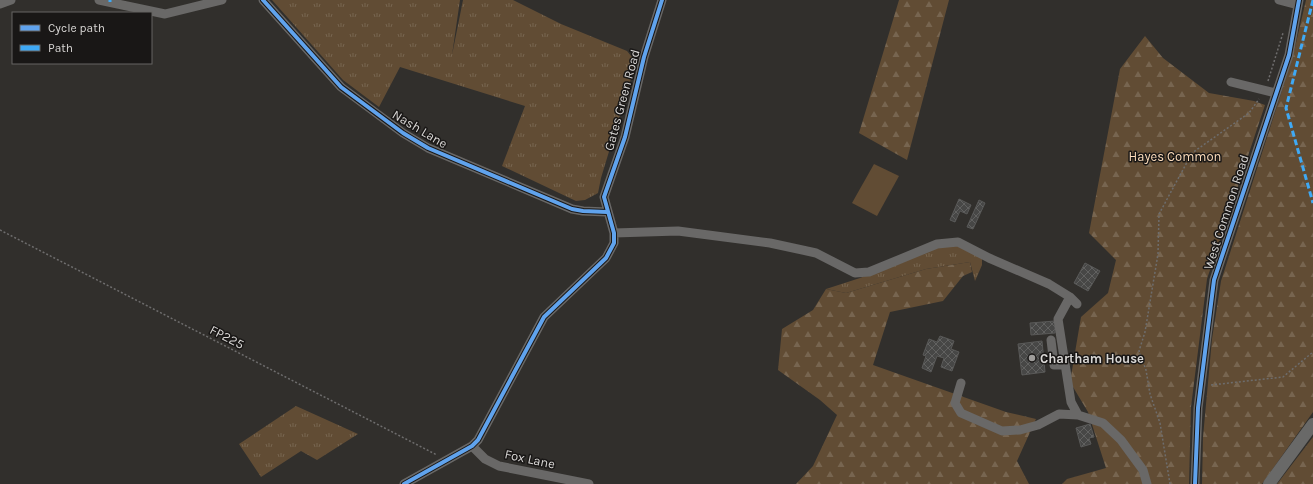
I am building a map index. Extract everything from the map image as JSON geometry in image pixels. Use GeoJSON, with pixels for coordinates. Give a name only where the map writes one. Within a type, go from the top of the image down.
{"type":"FeatureCollection","features":[{"type":"Feature","properties":{"kind":"main road"},"geometry":{"type":"LineString","coordinates":[[1269,484],[1313,424]]}},
{"type":"Feature","properties":{"kind":"street"},"geometry":{"type":"LineString","coordinates":[[0,4],[11,0]]}},
{"type":"Feature","properties":{"kind":"street"},"geometry":{"type":"LineString","coordinates":[[98,0],[165,14],[222,0]]}},
{"type":"Feature","properties":{"kind":"street","name":"Nash Lane"},"geometry":{"type":"LineString","coordinates":[[262,0],[340,87],[403,133],[428,148],[572,209],[592,212],[607,212]]}},
{"type":"Feature","properties":{"kind":"street","name":"Gates Green Road"},"geometry":{"type":"LineString","coordinates":[[614,233],[604,197],[625,137],[644,57],[662,0]]}},
{"type":"Feature","properties":{"kind":"street"},"geometry":{"type":"LineString","coordinates":[[1279,0],[1299,2]]}},
{"type":"Feature","properties":{"kind":"street","name":"West Common Road"},"geometry":{"type":"LineString","coordinates":[[1195,484],[1198,408],[1214,280],[1289,55],[1299,2]]}},
{"type":"Feature","properties":{"kind":"street"},"geometry":{"type":"LineString","coordinates":[[1231,82],[1276,93]]}},
{"type":"Feature","properties":{"kind":"street"},"geometry":{"type":"LineString","coordinates":[[404,484],[472,446],[478,440],[544,316],[606,258],[614,243],[614,233],[678,230],[770,243],[816,253],[858,274],[869,272],[937,244],[958,242],[989,258],[1049,284],[1070,297],[1076,304]]}},
{"type":"Feature","properties":{"kind":"street"},"geometry":{"type":"LineString","coordinates":[[1070,297],[1058,319],[1071,402],[1078,415]]}},
{"type":"Feature","properties":{"kind":"street"},"geometry":{"type":"LineString","coordinates":[[1051,340],[1054,365],[1065,365]]}},
{"type":"Feature","properties":{"kind":"street"},"geometry":{"type":"LineString","coordinates":[[961,383],[955,403],[961,413],[1002,431],[1020,430],[1038,425],[1059,414],[1078,415],[1103,423],[1120,440],[1143,470],[1147,484]]}},
{"type":"Feature","properties":{"kind":"street","name":"Fox Lane"},"geometry":{"type":"LineString","coordinates":[[472,446],[485,459],[499,466],[589,484]]}},
{"type":"Feature","properties":{"kind":"path"},"geometry":{"type":"LineString","coordinates":[[1170,484],[1160,423],[1150,394],[1146,370],[1139,351],[1145,332],[1158,254],[1159,214],[1192,153]]}},
{"type":"Feature","properties":{"kind":"path"},"geometry":{"type":"LineString","coordinates":[[1201,384],[1212,386],[1283,377],[1313,352]]}},
{"type":"Feature","properties":{"kind":"green space"},"geometry":{"type":"Polygon","coordinates":[[[272,0],[460,0],[452,55],[463,0],[513,0],[561,24],[627,51],[636,62],[601,178],[598,193],[585,200],[576,201],[502,166],[525,106],[400,67],[379,107],[343,80],[272,0]]]}},
{"type":"Feature","properties":{"kind":"green space"},"geometry":{"type":"Polygon","coordinates":[[[899,0],[949,0],[907,160],[859,133],[899,0]]]}},
{"type":"Feature","properties":{"kind":"green space","name":"Hayes Common"},"geometry":{"type":"Polygon","coordinates":[[[1306,0],[1313,0],[1313,412],[1262,484],[1202,484],[1203,437],[1212,339],[1221,281],[1293,56],[1306,0]]]}},
{"type":"Feature","properties":{"kind":"green space","name":"Hayes Common"},"geometry":{"type":"Polygon","coordinates":[[[1145,36],[1163,58],[1209,93],[1254,101],[1265,105],[1207,279],[1191,407],[1189,484],[1062,484],[1067,479],[1106,468],[1088,412],[1070,382],[1081,317],[1108,293],[1116,260],[1089,233],[1120,69],[1145,36]]]}},
{"type":"Feature","properties":{"kind":"green space"},"geometry":{"type":"Polygon","coordinates":[[[874,164],[899,176],[877,216],[852,203],[874,164]]]}},
{"type":"Feature","properties":{"kind":"green space"},"geometry":{"type":"Polygon","coordinates":[[[954,245],[963,247],[982,258],[982,265],[975,281],[970,262],[926,269],[846,293],[826,289],[860,278],[932,249],[954,245]]]}},
{"type":"Feature","properties":{"kind":"green space"},"geometry":{"type":"Polygon","coordinates":[[[970,262],[972,272],[963,276],[943,301],[890,312],[873,365],[1006,412],[1036,419],[1017,461],[1029,484],[796,484],[813,466],[837,415],[820,400],[778,370],[782,329],[813,310],[826,289],[846,293],[926,269],[970,262]]]}},
{"type":"Feature","properties":{"kind":"green space"},"geometry":{"type":"Polygon","coordinates":[[[296,406],[358,434],[317,460],[301,451],[261,477],[239,444],[296,406]]]}},
{"type":"Feature","properties":{"kind":"green space"},"geometry":{"type":"Polygon","coordinates":[[[1313,437],[1313,484],[1277,484],[1313,437]]]}},
{"type":"Feature","properties":{"kind":"building"},"geometry":{"type":"Polygon","coordinates":[[[959,199],[971,205],[967,214],[960,211],[955,222],[950,220],[959,199]]]}},
{"type":"Feature","properties":{"kind":"building"},"geometry":{"type":"Polygon","coordinates":[[[979,200],[985,203],[973,229],[967,227],[979,200]]]}},
{"type":"Feature","properties":{"kind":"building"},"geometry":{"type":"Polygon","coordinates":[[[1085,263],[1100,271],[1088,291],[1074,283],[1085,263]]]}},
{"type":"Feature","properties":{"kind":"building"},"geometry":{"type":"Polygon","coordinates":[[[1055,321],[1055,333],[1031,335],[1030,323],[1055,321]]]}},
{"type":"Feature","properties":{"kind":"building"},"geometry":{"type":"Polygon","coordinates":[[[940,336],[954,341],[951,349],[959,352],[952,371],[941,367],[944,358],[937,356],[931,372],[922,368],[926,356],[923,355],[929,339],[937,342],[940,336]]]}},
{"type":"Feature","properties":{"kind":"building","name":"Chartham House"},"geometry":{"type":"Polygon","coordinates":[[[1042,341],[1045,372],[1022,375],[1018,344],[1042,341]]]}},
{"type":"Feature","properties":{"kind":"building"},"geometry":{"type":"Polygon","coordinates":[[[1090,424],[1094,437],[1089,438],[1091,444],[1081,447],[1076,428],[1090,424]]]}},
{"type":"Feature","properties":{"kind":"marked path"},"geometry":{"type":"LineString","coordinates":[[1313,0],[1286,108],[1313,203]]}},
{"type":"Feature","properties":{"kind":"cycle path"},"geometry":{"type":"LineString","coordinates":[[263,0],[341,87],[403,133],[428,148],[572,209],[607,212]]}},
{"type":"Feature","properties":{"kind":"cycle path"},"geometry":{"type":"LineString","coordinates":[[404,484],[472,446],[478,440],[544,317],[606,258],[614,243],[614,233],[604,197],[625,137],[644,57],[662,0]]}},
{"type":"Feature","properties":{"kind":"cycle path"},"geometry":{"type":"LineString","coordinates":[[1195,484],[1198,408],[1214,280],[1289,55],[1299,0]]}},
{"type":"Feature","properties":{"kind":"place","name":"Chartham House"},"geometry":{"type":"Point","coordinates":[1032,358]}}]}
